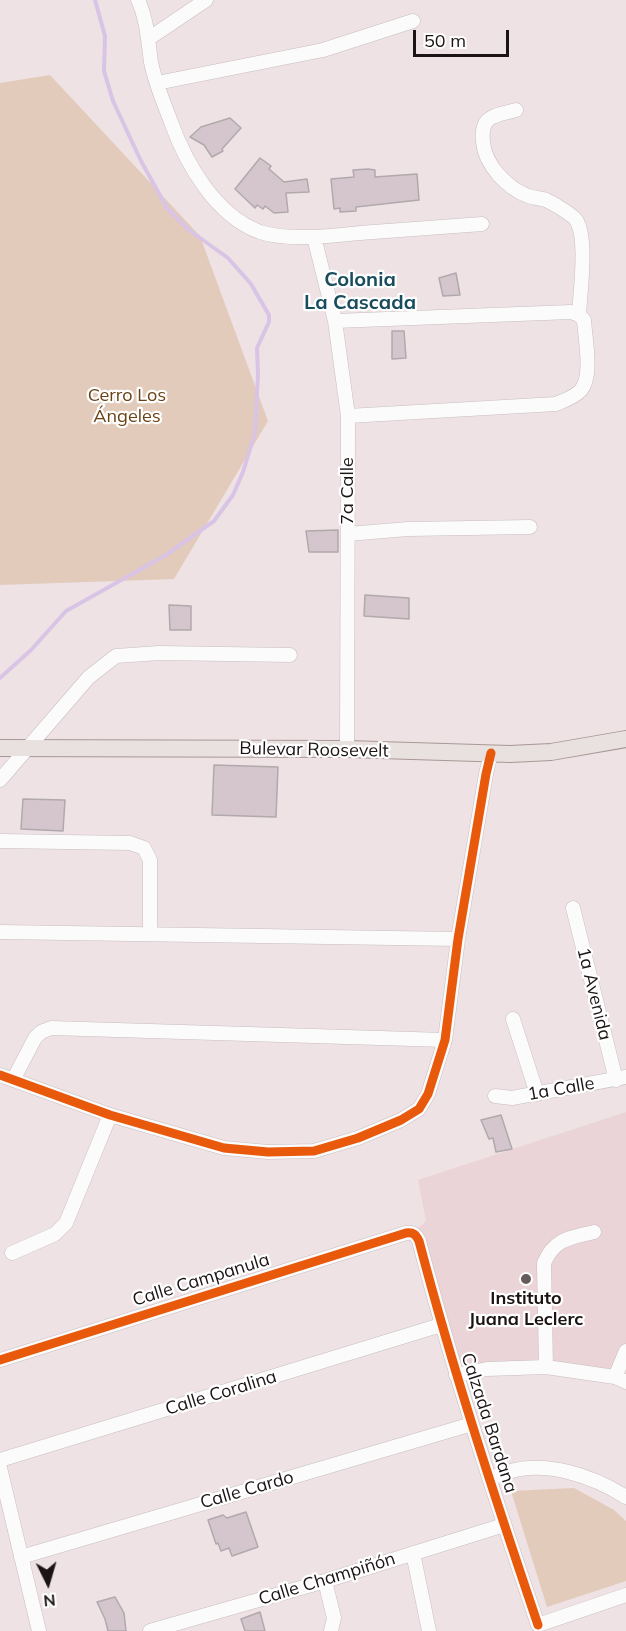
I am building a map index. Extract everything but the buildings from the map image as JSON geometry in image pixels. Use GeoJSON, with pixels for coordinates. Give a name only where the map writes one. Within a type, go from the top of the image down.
{"type":"FeatureCollection","features":[{"type":"Feature","properties":{"kind":"main road","name":"Bulevar Roosevelt"},"geometry":{"type":"LineString","coordinates":[[0,748],[347,749],[491,753],[551,752],[626,739]]}},
{"type":"Feature","properties":{"kind":"street"},"geometry":{"type":"LineString","coordinates":[[138,0],[157,83],[175,133],[189,163],[213,198],[238,220],[271,235],[314,237],[482,224]]}},
{"type":"Feature","properties":{"kind":"street"},"geometry":{"type":"LineString","coordinates":[[148,39],[206,0]]}},
{"type":"Feature","properties":{"kind":"street"},"geometry":{"type":"LineString","coordinates":[[157,83],[323,50],[413,21]]}},
{"type":"Feature","properties":{"kind":"street"},"geometry":{"type":"LineString","coordinates":[[516,110],[490,117],[483,126],[484,152],[494,169],[508,183],[527,195],[548,200],[576,219],[582,238],[579,315]]}},
{"type":"Feature","properties":{"kind":"street","name":"7a Calle"},"geometry":{"type":"LineString","coordinates":[[314,237],[334,321],[348,416],[347,749]]}},
{"type":"Feature","properties":{"kind":"street"},"geometry":{"type":"LineString","coordinates":[[334,321],[571,312],[584,320],[587,375],[581,390],[556,404],[348,416]]}},
{"type":"Feature","properties":{"kind":"street"},"geometry":{"type":"LineString","coordinates":[[348,534],[408,529],[530,527]]}},
{"type":"Feature","properties":{"kind":"street"},"geometry":{"type":"LineString","coordinates":[[0,780],[89,677],[116,656],[159,653],[290,655]]}},
{"type":"Feature","properties":{"kind":"street"},"geometry":{"type":"LineString","coordinates":[[445,1040],[51,1028],[34,1038],[6,1078],[110,1115],[224,1148],[268,1152],[314,1150],[358,1138],[401,1120],[419,1109],[428,1094],[445,1040],[458,939],[491,753]]}},
{"type":"Feature","properties":{"kind":"street"},"geometry":{"type":"LineString","coordinates":[[0,841],[130,843],[144,848],[150,860],[150,934]]}},
{"type":"Feature","properties":{"kind":"street","name":"1a Avenida"},"geometry":{"type":"LineString","coordinates":[[573,908],[621,1078]]}},
{"type":"Feature","properties":{"kind":"street"},"geometry":{"type":"LineString","coordinates":[[0,932],[458,939]]}},
{"type":"Feature","properties":{"kind":"street"},"geometry":{"type":"LineString","coordinates":[[513,1019],[537,1094]]}},
{"type":"Feature","properties":{"kind":"street","name":"1a Calle"},"geometry":{"type":"LineString","coordinates":[[495,1096],[512,1098],[621,1078]]}},
{"type":"Feature","properties":{"kind":"street"},"geometry":{"type":"LineString","coordinates":[[12,1252],[55,1234],[66,1223],[110,1115]]}},
{"type":"Feature","properties":{"kind":"street"},"geometry":{"type":"LineString","coordinates":[[546,1367],[544,1263],[549,1251],[564,1239],[594,1232]]}},
{"type":"Feature","properties":{"kind":"street","name":"Calzada Bardana"},"geometry":{"type":"LineString","coordinates":[[412,1233],[419,1241],[456,1375],[536,1628]]}},
{"type":"Feature","properties":{"kind":"street","name":"Calle Campanula"},"geometry":{"type":"LineString","coordinates":[[0,1360],[395,1236],[412,1233]]}},
{"type":"Feature","properties":{"kind":"street","name":"Calle Coralina"},"geometry":{"type":"LineString","coordinates":[[0,1460],[441,1325]]}},
{"type":"Feature","properties":{"kind":"street"},"geometry":{"type":"LineString","coordinates":[[456,1375],[487,1369],[546,1367],[620,1379],[626,1351]]}},
{"type":"Feature","properties":{"kind":"street","name":"Calle Cardo"},"geometry":{"type":"LineString","coordinates":[[21,1557],[472,1424]]}},
{"type":"Feature","properties":{"kind":"street"},"geometry":{"type":"LineString","coordinates":[[0,1468],[39,1631]]}},
{"type":"Feature","properties":{"kind":"street"},"geometry":{"type":"LineString","coordinates":[[490,1479],[509,1471],[534,1468],[554,1469],[612,1488],[626,1497]]}},
{"type":"Feature","properties":{"kind":"street","name":"Calle Champiñón"},"geometry":{"type":"LineString","coordinates":[[150,1631],[325,1581],[504,1525]]}},
{"type":"Feature","properties":{"kind":"street"},"geometry":{"type":"LineString","coordinates":[[413,1553],[429,1631]]}},
{"type":"Feature","properties":{"kind":"street"},"geometry":{"type":"LineString","coordinates":[[325,1581],[334,1617],[331,1631]]}},
{"type":"Feature","properties":{"kind":"street"},"geometry":{"type":"LineString","coordinates":[[536,1628],[626,1595]]}},
{"type":"Feature","properties":{"kind":"shaded area","name":"Instituto Juana Leclerc"},"geometry":{"type":"Polygon","coordinates":[[[626,1112],[626,1348],[612,1380],[577,1374],[521,1372],[456,1375],[412,1233],[426,1221],[418,1180],[626,1112]]]}},
{"type":"Feature","properties":{"kind":"green space","name":"Cerro Los Ángeles"},"geometry":{"type":"Polygon","coordinates":[[[50,75],[200,236],[268,421],[174,579],[0,585],[0,83],[50,75]]]}},
{"type":"Feature","properties":{"kind":"green space"},"geometry":{"type":"Polygon","coordinates":[[[574,1488],[614,1510],[626,1521],[626,1581],[547,1607],[511,1491],[574,1488]]]}},
{"type":"Feature","properties":{"kind":"waterway"},"geometry":{"type":"LineString","coordinates":[[0,678],[31,650],[66,611],[166,555],[214,521],[233,495],[255,433],[257,348],[269,322],[269,315],[251,284],[228,258],[189,230],[167,208],[141,161],[113,101],[104,71],[105,36],[95,0]]}},
{"type":"Feature","properties":{"kind":"cycle path"},"geometry":{"type":"LineString","coordinates":[[0,1075],[110,1115],[224,1148],[268,1152],[314,1151],[358,1138],[401,1120],[419,1109],[428,1094],[445,1040],[458,939],[491,753]]}},
{"type":"Feature","properties":{"kind":"cycle path"},"geometry":{"type":"LineString","coordinates":[[0,1360],[406,1233],[413,1234],[419,1241],[475,1434],[538,1625]]}},
{"type":"Feature","properties":{"kind":"place","name":"Instituto Juana Leclerc"},"geometry":{"type":"Point","coordinates":[526,1279]}},
{"type":"Feature","properties":{"kind":"district","name":"Colonia La Cascada"},"geometry":{"type":"Point","coordinates":[360,292]}}]}
